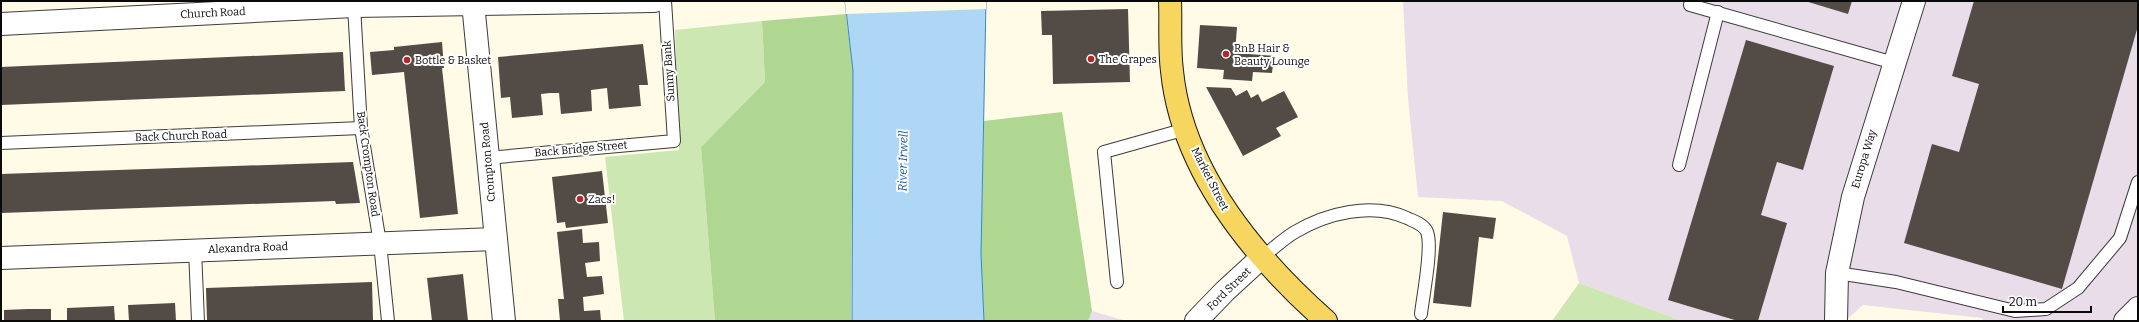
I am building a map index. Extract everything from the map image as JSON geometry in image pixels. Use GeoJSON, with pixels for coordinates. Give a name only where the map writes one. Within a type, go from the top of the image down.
{"type":"FeatureCollection","features":[{"type":"Feature","properties":{"kind":"main road","name":"Market Street"},"geometry":{"type":"LineString","coordinates":[[1170,1],[1172,71],[1186,129],[1214,190],[1232,220],[1261,258],[1301,299],[1326,321]]}},
{"type":"Feature","properties":{"kind":"street","name":"Church Road"},"geometry":{"type":"LineString","coordinates":[[1,24],[354,6],[654,1]]}},
{"type":"Feature","properties":{"kind":"street","name":"Europa Way"},"geometry":{"type":"LineString","coordinates":[[1836,321],[1837,273],[1853,197],[1914,1]]}},
{"type":"Feature","properties":{"kind":"street","name":"Crompton Road"},"geometry":{"type":"LineString","coordinates":[[473,3],[504,321]]}},
{"type":"Feature","properties":{"kind":"street","name":"Alexandra Road"},"geometry":{"type":"LineString","coordinates":[[1,258],[495,239]]}},
{"type":"Feature","properties":{"kind":"street","name":"Ford Street"},"geometry":{"type":"LineString","coordinates":[[1196,321],[1225,291],[1261,258]]}},
{"type":"Feature","properties":{"kind":"street"},"geometry":{"type":"LineString","coordinates":[[2126,321],[2138,308]]}},
{"type":"Feature","properties":{"kind":"lane","name":"Sunny Bank"},"geometry":{"type":"LineString","coordinates":[[665,1],[674,141]]}},
{"type":"Feature","properties":{"kind":"lane","name":"Back Crompton Road"},"geometry":{"type":"LineString","coordinates":[[354,6],[361,128],[380,243],[388,321]]}},
{"type":"Feature","properties":{"kind":"lane"},"geometry":{"type":"LineString","coordinates":[[1690,6],[1718,12],[1894,63]]}},
{"type":"Feature","properties":{"kind":"lane"},"geometry":{"type":"LineString","coordinates":[[1679,165],[1718,12]]}},
{"type":"Feature","properties":{"kind":"lane","name":"Back Church Road"},"geometry":{"type":"LineString","coordinates":[[1,143],[361,128]]}},
{"type":"Feature","properties":{"kind":"lane"},"geometry":{"type":"LineString","coordinates":[[1117,282],[1104,152],[1186,129]]}},
{"type":"Feature","properties":{"kind":"lane","name":"Back Bridge Street"},"geometry":{"type":"LineString","coordinates":[[487,158],[674,141]]}},
{"type":"Feature","properties":{"kind":"lane"},"geometry":{"type":"LineString","coordinates":[[1837,273],[1896,282],[2015,311],[2046,309],[2078,288],[2120,238],[2138,182]]}},
{"type":"Feature","properties":{"kind":"lane"},"geometry":{"type":"LineString","coordinates":[[1261,258],[1295,232],[1328,218],[1365,210],[1397,214],[1420,224],[1426,230],[1429,244],[1420,314]]}},
{"type":"Feature","properties":{"kind":"lane"},"geometry":{"type":"LineString","coordinates":[[195,250],[198,321]]}},
{"type":"Feature","properties":{"kind":"shaded area"},"geometry":{"type":"Polygon","coordinates":[[[1403,1],[2138,1],[2138,321],[1984,321],[1982,318],[1863,305],[1845,321],[1682,321],[1579,283],[1567,236],[1502,201],[1418,197],[1408,98],[1403,1]]]}},
{"type":"Feature","properties":{"kind":"shaded area"},"geometry":{"type":"Polygon","coordinates":[[[1092,311],[1126,321],[1088,321],[1092,311]]]}},
{"type":"Feature","properties":{"kind":"green space"},"geometry":{"type":"Polygon","coordinates":[[[846,14],[853,71],[851,321],[715,321],[701,147],[765,82],[762,21],[846,14]]]}},
{"type":"Feature","properties":{"kind":"green space"},"geometry":{"type":"Polygon","coordinates":[[[762,21],[765,82],[701,147],[715,321],[624,321],[605,157],[679,150],[675,30],[762,21]]]}},
{"type":"Feature","properties":{"kind":"green space"},"geometry":{"type":"Polygon","coordinates":[[[1062,112],[1092,311],[1088,321],[984,321],[981,254],[984,121],[1062,112]]]}},
{"type":"Feature","properties":{"kind":"green space"},"geometry":{"type":"Polygon","coordinates":[[[1579,283],[1682,321],[1552,321],[1579,283]]]}},
{"type":"Feature","properties":{"kind":"water","name":"River Irwell"},"geometry":{"type":"Polygon","coordinates":[[[845,1],[986,1],[981,254],[984,321],[852,321],[853,71],[845,1]]]}},
{"type":"Feature","properties":{"kind":"pier"},"geometry":{"type":"Polygon","coordinates":[[[845,1],[986,1],[986,9],[846,14],[845,1]]]}},
{"type":"Feature","properties":{"kind":"building"},"geometry":{"type":"Polygon","coordinates":[[[1805,1],[1852,1],[1848,14],[1805,1]]]}},
{"type":"Feature","properties":{"kind":"building"},"geometry":{"type":"Polygon","coordinates":[[[1974,1],[2138,1],[2138,26],[2062,289],[1904,243],[1932,144],[1959,152],[1979,84],[1952,76],[1974,1]]]}},
{"type":"Feature","properties":{"kind":"building","name":"The Grapes"},"geometry":{"type":"Polygon","coordinates":[[[1128,9],[1130,82],[1053,84],[1052,35],[1042,35],[1041,11],[1128,9]]]}},
{"type":"Feature","properties":{"kind":"building","name":"RnB Hair & Beauty Lounge"},"geometry":{"type":"Polygon","coordinates":[[[1200,25],[1237,27],[1235,53],[1274,56],[1272,73],[1253,72],[1252,81],[1223,79],[1224,70],[1197,68],[1200,25]]]}},
{"type":"Feature","properties":{"kind":"building"},"geometry":{"type":"Polygon","coordinates":[[[1746,40],[1834,66],[1803,170],[1777,162],[1769,188],[1761,215],[1787,223],[1758,321],[1738,321],[1668,300],[1746,40]]]}},
{"type":"Feature","properties":{"kind":"building"},"geometry":{"type":"Polygon","coordinates":[[[442,42],[444,68],[442,68],[458,214],[420,218],[404,72],[372,75],[370,52],[394,50],[394,47],[442,42]]]}},
{"type":"Feature","properties":{"kind":"building"},"geometry":{"type":"Polygon","coordinates":[[[643,44],[648,85],[639,85],[641,106],[609,109],[607,88],[591,90],[592,111],[561,114],[559,93],[550,93],[541,94],[543,115],[512,118],[510,97],[501,98],[498,57],[643,44]]]}},
{"type":"Feature","properties":{"kind":"building"},"geometry":{"type":"Polygon","coordinates":[[[343,52],[345,91],[1,105],[1,67],[343,52]]]}},
{"type":"Feature","properties":{"kind":"building"},"geometry":{"type":"Polygon","coordinates":[[[1206,87],[1231,88],[1236,96],[1247,90],[1251,98],[1258,94],[1262,102],[1284,91],[1298,117],[1276,128],[1281,136],[1243,156],[1206,87]]]}},
{"type":"Feature","properties":{"kind":"building"},"geometry":{"type":"Polygon","coordinates":[[[353,162],[360,203],[336,204],[335,201],[1,213],[1,174],[353,162]]]}},
{"type":"Feature","properties":{"kind":"building","name":"Zacs!"},"geometry":{"type":"Polygon","coordinates":[[[602,171],[608,223],[566,228],[565,222],[557,223],[552,177],[602,171]]]}},
{"type":"Feature","properties":{"kind":"building"},"geometry":{"type":"Polygon","coordinates":[[[1443,212],[1496,218],[1493,239],[1479,237],[1471,307],[1433,303],[1443,212]]]}},
{"type":"Feature","properties":{"kind":"building"},"geometry":{"type":"Polygon","coordinates":[[[582,229],[583,243],[599,242],[600,261],[585,263],[587,277],[602,276],[604,294],[583,297],[584,311],[600,310],[601,321],[560,321],[558,299],[564,299],[557,232],[582,229]]]}},
{"type":"Feature","properties":{"kind":"building"},"geometry":{"type":"Polygon","coordinates":[[[463,274],[468,321],[432,321],[427,278],[463,274]]]}},
{"type":"Feature","properties":{"kind":"building"},"geometry":{"type":"Polygon","coordinates":[[[372,282],[373,320],[207,321],[206,288],[372,282]]]}},
{"type":"Feature","properties":{"kind":"building"},"geometry":{"type":"Polygon","coordinates":[[[175,303],[176,321],[129,321],[128,305],[175,303]]]}},
{"type":"Feature","properties":{"kind":"building"},"geometry":{"type":"Polygon","coordinates":[[[114,306],[115,321],[67,321],[67,308],[114,306]]]}},
{"type":"Feature","properties":{"kind":"building"},"geometry":{"type":"Polygon","coordinates":[[[51,309],[51,321],[4,321],[4,310],[51,309]]]}},
{"type":"Feature","properties":{"kind":"place","name":"RnB Hair & Beauty Lounge"},"geometry":{"type":"Point","coordinates":[1226,54]}},
{"type":"Feature","properties":{"kind":"place","name":"The Grapes"},"geometry":{"type":"Point","coordinates":[1091,59]}},
{"type":"Feature","properties":{"kind":"place","name":"Bottle & Basket"},"geometry":{"type":"Point","coordinates":[407,60]}},
{"type":"Feature","properties":{"kind":"place","name":"Zacs!"},"geometry":{"type":"Point","coordinates":[580,199]}}]}
